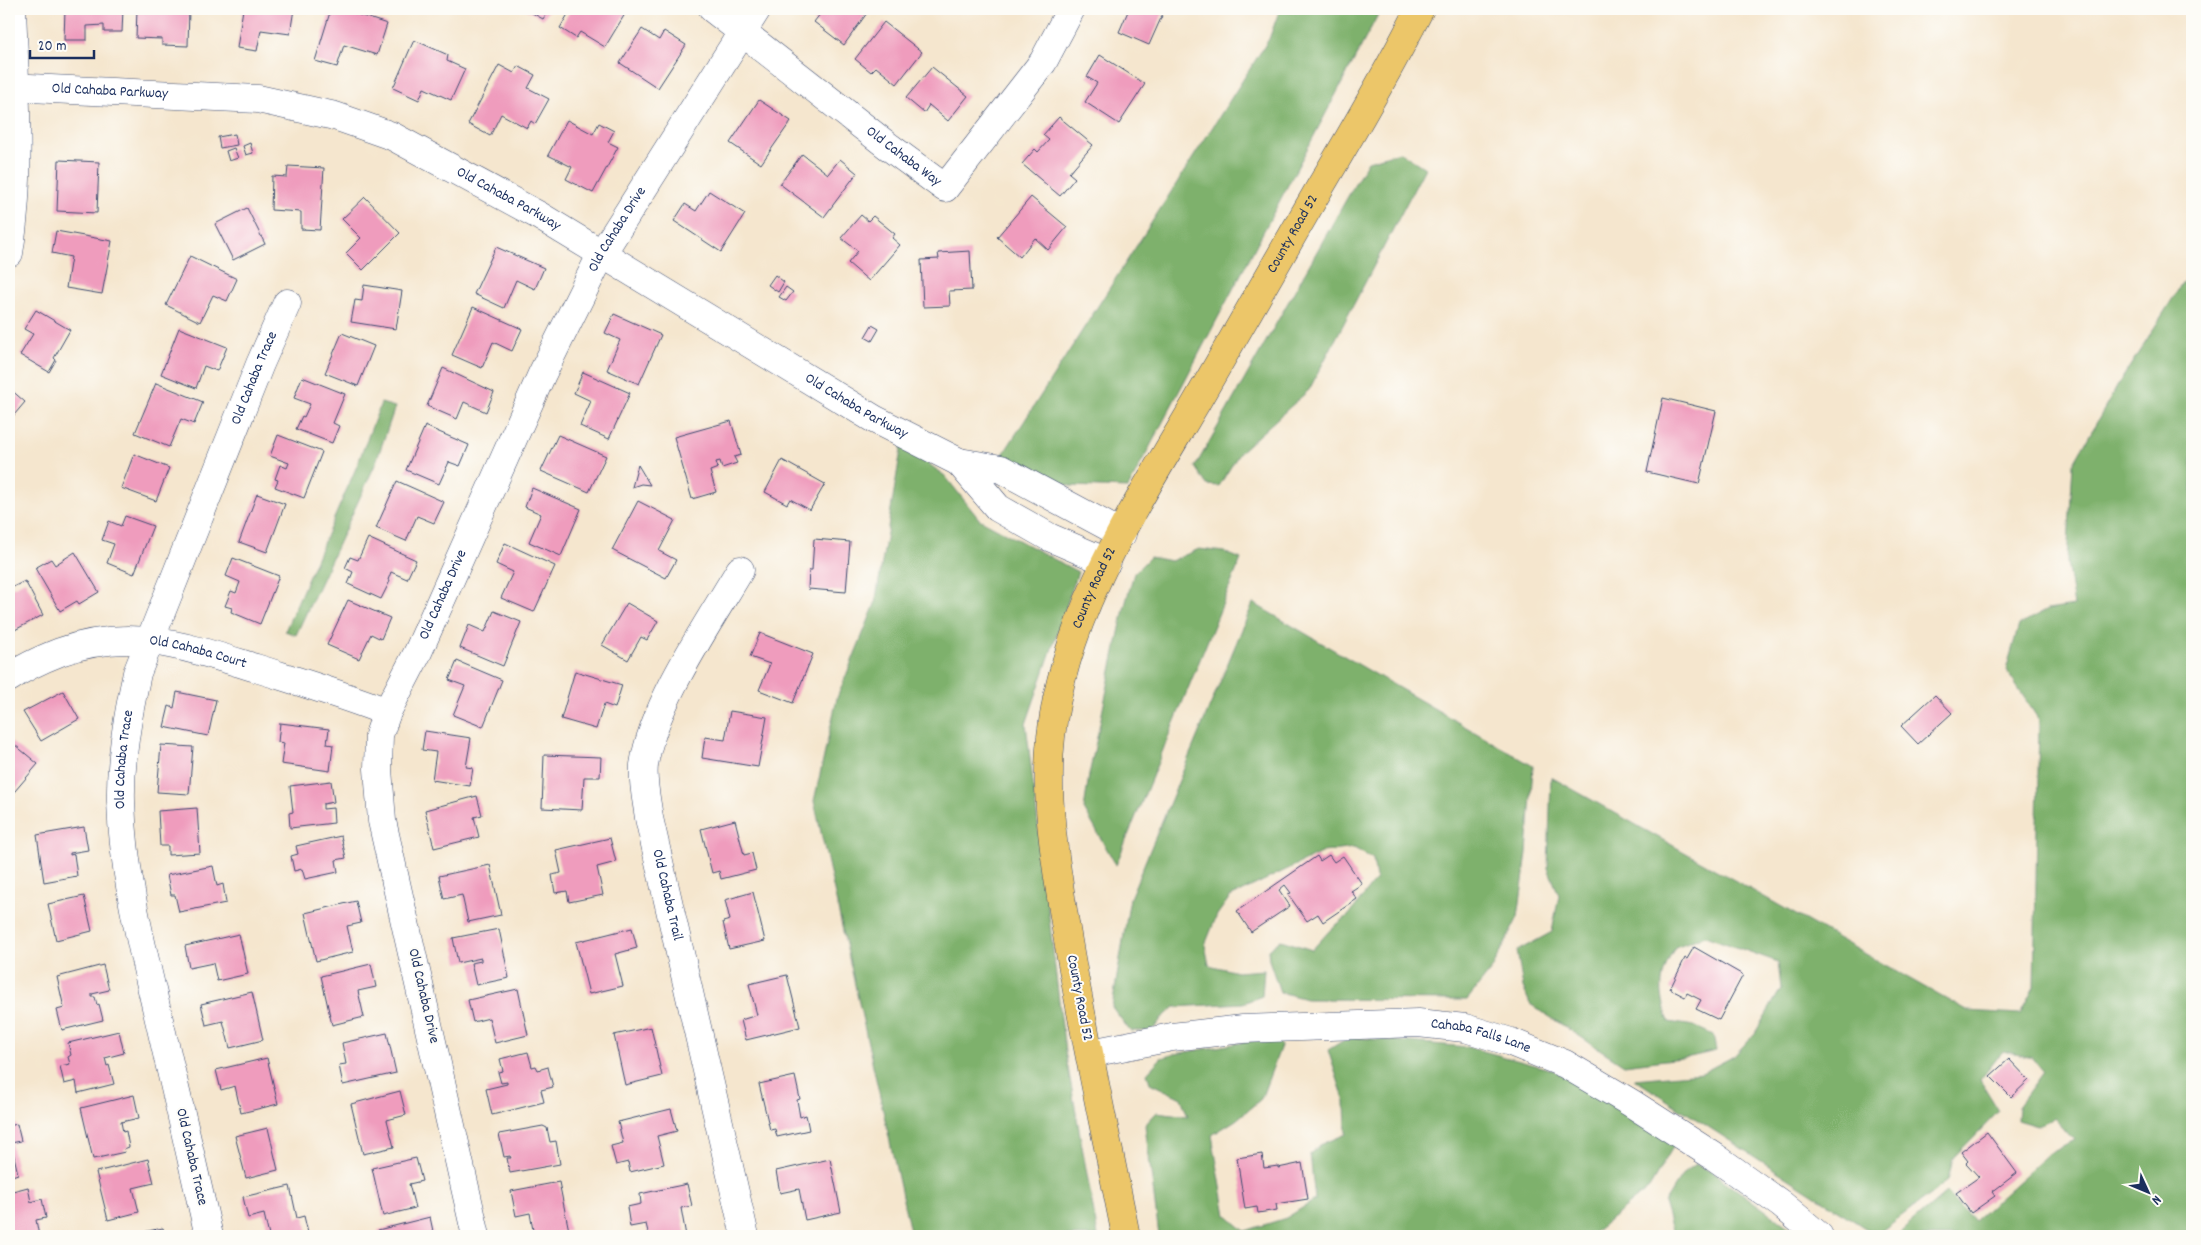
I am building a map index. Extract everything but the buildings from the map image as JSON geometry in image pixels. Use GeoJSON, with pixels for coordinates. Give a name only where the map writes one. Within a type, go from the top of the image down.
{"type":"FeatureCollection","features":[{"type":"Feature","properties":{"kind":"main road","name":"County Road 52"},"geometry":{"type":"LineString","coordinates":[[1126,1236],[1074,977],[1056,866],[1049,786],[1050,740],[1055,708],[1070,647],[1107,562],[1155,474],[1376,92],[1420,9]]}},
{"type":"Feature","properties":{"kind":"street"},"geometry":{"type":"LineString","coordinates":[[9,253],[15,197],[12,9]]}},
{"type":"Feature","properties":{"kind":"street","name":"Old Cahaba Way"},"geometry":{"type":"LineString","coordinates":[[713,9],[888,146],[945,188],[1043,62],[1070,9]]}},
{"type":"Feature","properties":{"kind":"street","name":"Old Cahaba Drive"},"geometry":{"type":"LineString","coordinates":[[476,1236],[382,821],[378,769],[379,735],[387,712],[418,652],[542,374],[601,255],[758,9]]}},
{"type":"Feature","properties":{"kind":"street","name":"Old Cahaba Parkway"},"geometry":{"type":"LineString","coordinates":[[12,87],[258,99],[335,116],[392,136],[538,215],[874,419],[960,462],[1001,469],[1122,534]]}},
{"type":"Feature","properties":{"kind":"street","name":"Old Cahaba Trace"},"geometry":{"type":"LineString","coordinates":[[209,1236],[124,856],[121,800],[128,722],[137,674],[287,302]]}},
{"type":"Feature","properties":{"kind":"street","name":"Old Cahaba Parkway"},"geometry":{"type":"LineString","coordinates":[[960,462],[998,508],[1049,537],[1107,562]]}},
{"type":"Feature","properties":{"kind":"street","name":"Old Cahaba Trail"},"geometry":{"type":"LineString","coordinates":[[740,570],[666,700],[652,732],[644,766],[649,818],[745,1236]]}},
{"type":"Feature","properties":{"kind":"street","name":"Old Cahaba Court"},"geometry":{"type":"LineString","coordinates":[[9,678],[47,657],[84,644],[121,640],[149,642],[193,648],[335,692],[387,712]]}},
{"type":"Feature","properties":{"kind":"street","name":"Cahaba Falls Lane"},"geometry":{"type":"LineString","coordinates":[[1091,1059],[1101,1051],[1172,1037],[1243,1029],[1418,1023],[1465,1028],[1511,1042],[1565,1064],[1631,1103],[1715,1157],[1781,1204],[1819,1236]]}},
{"type":"Feature","properties":{"kind":"green space"},"geometry":{"type":"Polygon","coordinates":[[[1280,9],[1381,9],[1128,488],[1070,486],[1000,459],[1269,39],[1280,9]]]}},
{"type":"Feature","properties":{"kind":"green space"},"geometry":{"type":"Polygon","coordinates":[[[1400,152],[1425,168],[1309,390],[1240,452],[1219,486],[1207,485],[1195,467],[1368,161],[1400,152]]]}},
{"type":"Feature","properties":{"kind":"green space"},"geometry":{"type":"Polygon","coordinates":[[[2192,268],[2192,1236],[1896,1236],[1947,1192],[1974,1221],[2051,1152],[2074,1140],[2054,1118],[2037,1126],[2017,1120],[2018,1106],[2043,1072],[2032,1058],[2003,1051],[1980,1080],[1999,1111],[1953,1158],[1948,1181],[1876,1235],[1634,1079],[1702,1073],[1734,1056],[1755,1033],[1781,989],[1778,962],[1705,936],[1675,947],[1663,975],[1662,984],[1663,1001],[1669,1022],[1694,1026],[1713,1035],[1716,1051],[1690,1057],[1624,1065],[1530,1004],[1523,987],[1517,951],[1552,932],[1559,895],[1548,868],[1551,777],[1967,1011],[2020,1014],[2034,987],[2039,720],[2006,670],[2019,625],[2047,610],[2074,606],[2067,561],[2073,464],[2118,385],[2192,268]]]}},
{"type":"Feature","properties":{"kind":"green space"},"geometry":{"type":"Polygon","coordinates":[[[381,403],[395,407],[375,465],[296,635],[285,631],[356,468],[381,403]]]}},
{"type":"Feature","properties":{"kind":"green space"},"geometry":{"type":"Polygon","coordinates":[[[902,444],[945,476],[979,519],[1078,572],[1026,724],[1065,1051],[1098,1236],[911,1236],[814,801],[837,698],[875,604],[902,444]]]}},
{"type":"Feature","properties":{"kind":"green space"},"geometry":{"type":"Polygon","coordinates":[[[1199,549],[1224,552],[1241,559],[1116,865],[1084,809],[1089,775],[1124,609],[1134,573],[1150,557],[1171,561],[1199,549]]]}},
{"type":"Feature","properties":{"kind":"green space"},"geometry":{"type":"Polygon","coordinates":[[[1253,603],[1533,766],[1527,853],[1518,917],[1492,969],[1467,1000],[1306,999],[1280,992],[1269,960],[1268,950],[1281,940],[1312,950],[1331,929],[1349,915],[1376,879],[1373,859],[1354,848],[1323,852],[1230,897],[1217,915],[1205,945],[1209,965],[1237,972],[1264,970],[1262,996],[1243,1003],[1175,1007],[1162,1018],[1152,1031],[1130,1031],[1112,1007],[1130,898],[1253,603]]]}},
{"type":"Feature","properties":{"kind":"green space"},"geometry":{"type":"Polygon","coordinates":[[[1275,1037],[1281,1046],[1261,1099],[1236,1120],[1212,1135],[1226,1215],[1245,1231],[1286,1218],[1315,1200],[1310,1154],[1320,1145],[1346,1134],[1345,1102],[1328,1050],[1349,1037],[1468,1047],[1553,1070],[1676,1142],[1649,1188],[1590,1236],[1159,1236],[1145,1125],[1157,1112],[1188,1116],[1181,1098],[1150,1083],[1147,1073],[1161,1058],[1175,1054],[1275,1037]]]}},
{"type":"Feature","properties":{"kind":"green space"},"geometry":{"type":"Polygon","coordinates":[[[1695,1164],[1712,1172],[1801,1236],[1674,1236],[1664,1203],[1684,1172],[1695,1164]]]}}]}
